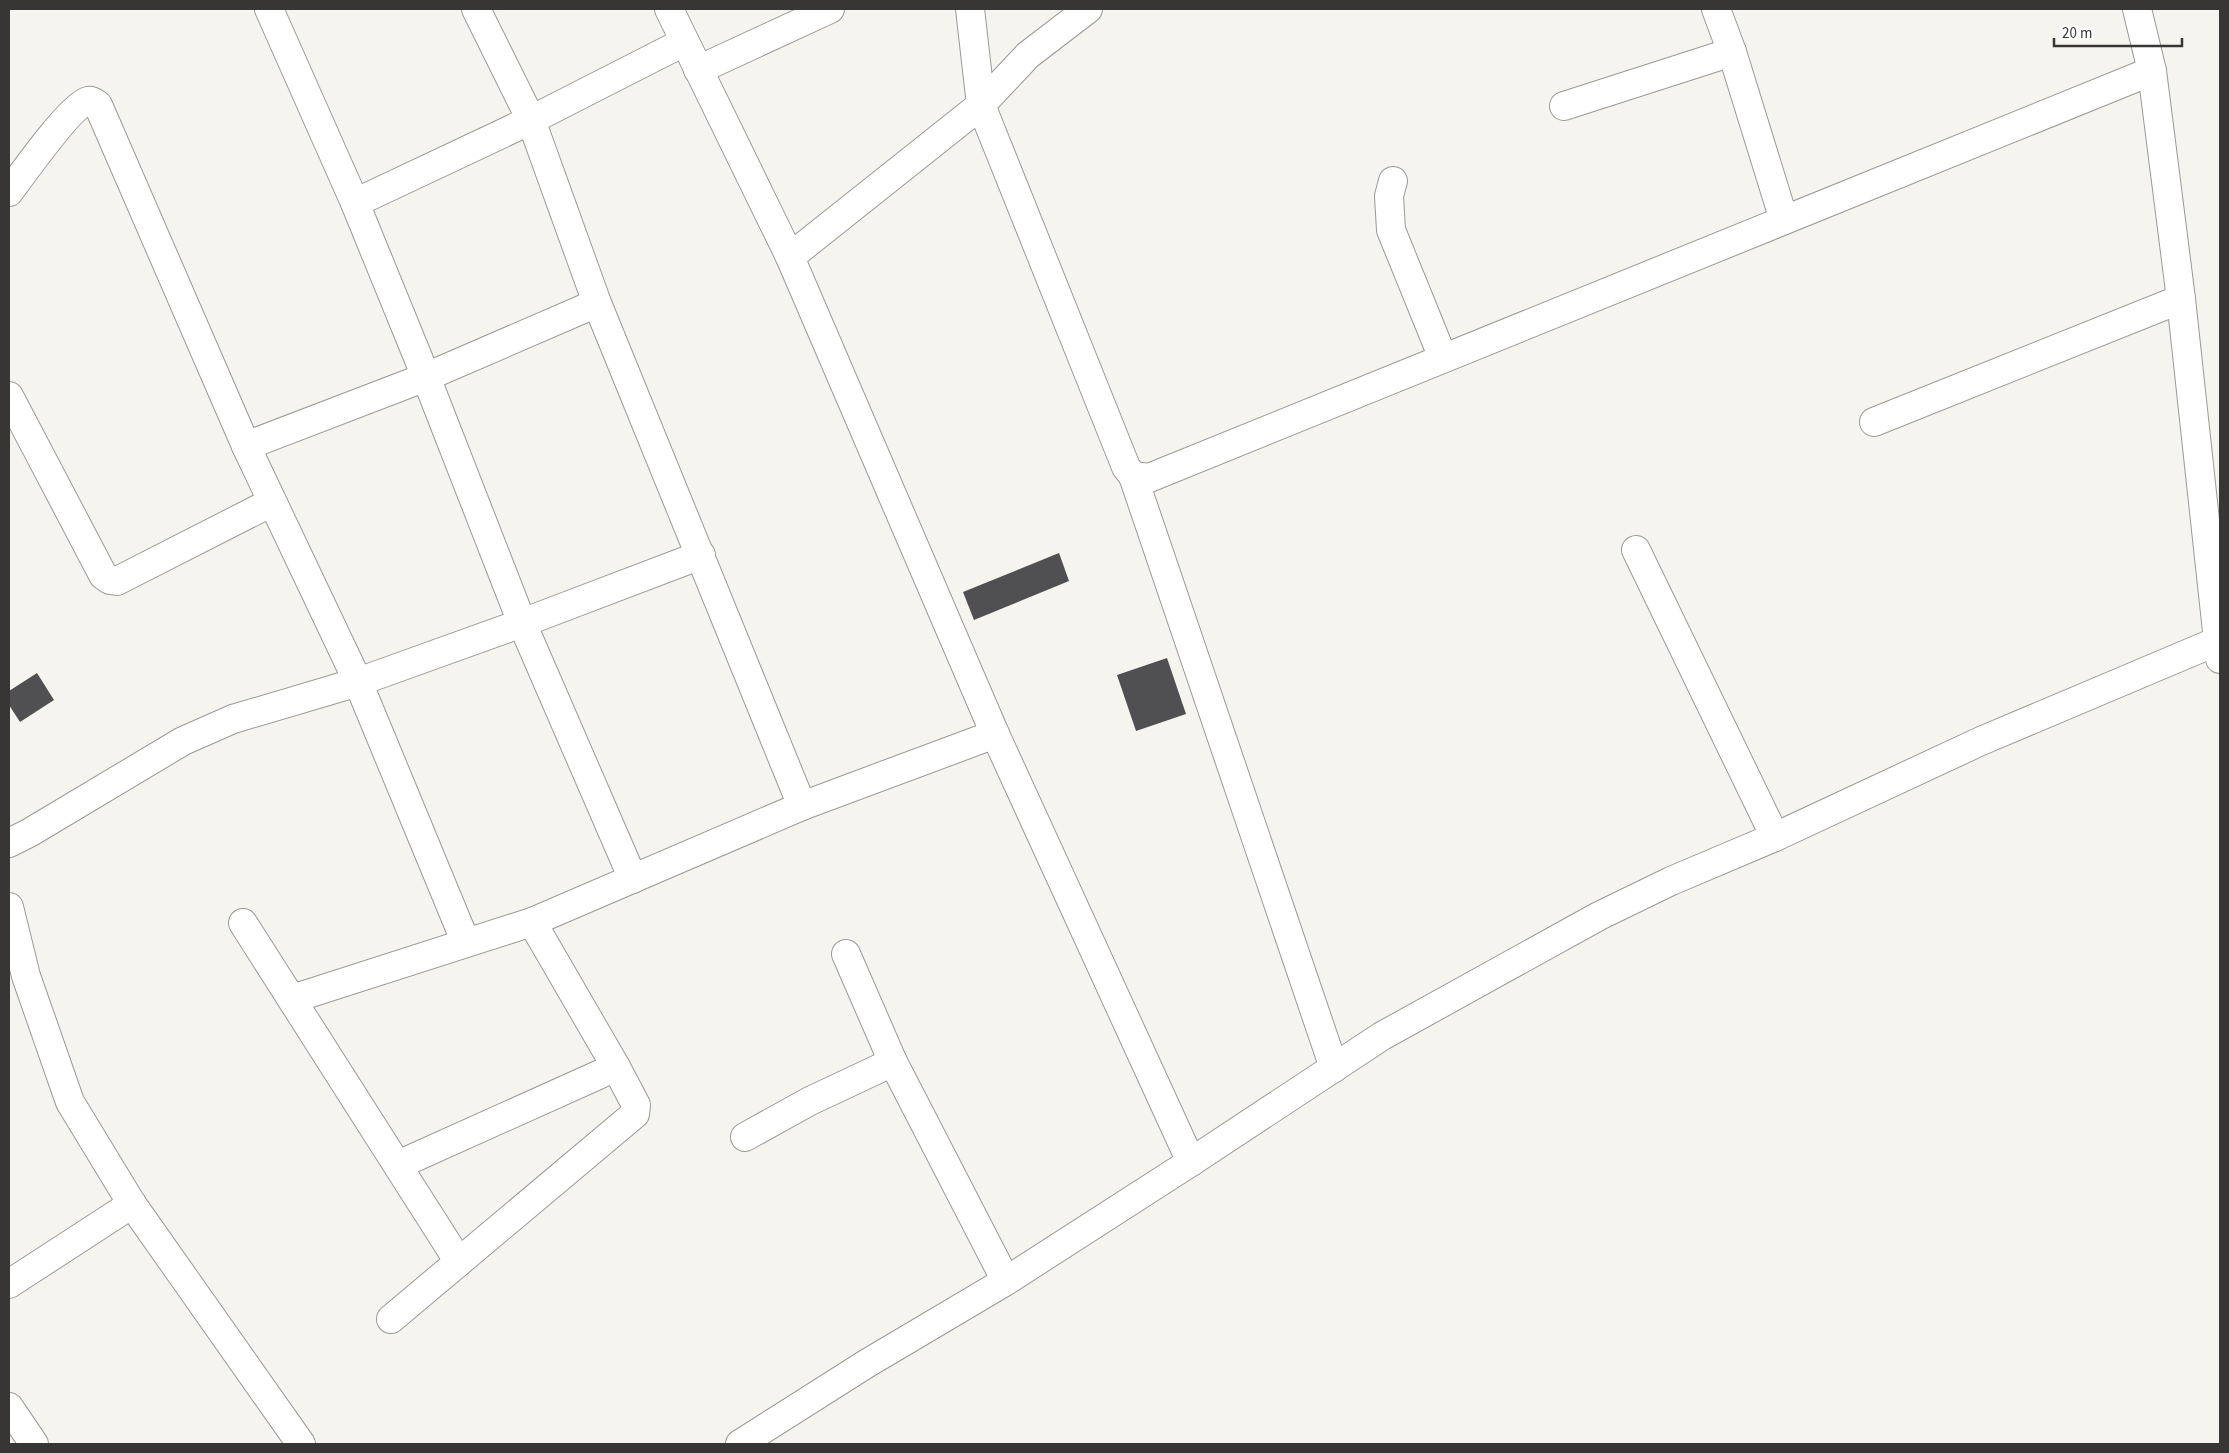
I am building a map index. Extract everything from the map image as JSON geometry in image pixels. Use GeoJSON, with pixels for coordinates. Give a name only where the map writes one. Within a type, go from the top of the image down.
{"type":"FeatureCollection","features":[{"type":"Feature","properties":{"kind":"street"},"geometry":{"type":"LineString","coordinates":[[269,9],[355,203],[426,377],[522,623],[633,879]]}},
{"type":"Feature","properties":{"kind":"street"},"geometry":{"type":"LineString","coordinates":[[476,9],[531,120],[597,303],[802,806]]}},
{"type":"Feature","properties":{"kind":"street"},"geometry":{"type":"LineString","coordinates":[[669,9],[790,258],[995,734],[1191,1162]]}},
{"type":"Feature","properties":{"kind":"street"},"geometry":{"type":"LineString","coordinates":[[698,70],[830,9]]}},
{"type":"Feature","properties":{"kind":"street"},"geometry":{"type":"LineString","coordinates":[[970,9],[981,105],[1126,467],[1133,476],[1334,1068]]}},
{"type":"Feature","properties":{"kind":"street"},"geometry":{"type":"LineString","coordinates":[[790,258],[981,105],[1028,55],[1088,9]]}},
{"type":"Feature","properties":{"kind":"street"},"geometry":{"type":"LineString","coordinates":[[1716,9],[1732,52],[1784,220]]}},
{"type":"Feature","properties":{"kind":"street"},"geometry":{"type":"LineString","coordinates":[[740,1444],[858,1369],[1006,1281],[1382,1036],[1600,916],[1671,881],[1775,837],[1981,741],[2219,647],[2182,299],[2152,71],[2137,9]]}},
{"type":"Feature","properties":{"kind":"street"},"geometry":{"type":"LineString","coordinates":[[355,203],[531,120],[684,42]]}},
{"type":"Feature","properties":{"kind":"street"},"geometry":{"type":"LineString","coordinates":[[1564,106],[1732,52]]}},
{"type":"Feature","properties":{"kind":"street"},"geometry":{"type":"LineString","coordinates":[[1133,476],[1149,478],[2152,71]]}},
{"type":"Feature","properties":{"kind":"street"},"geometry":{"type":"LineString","coordinates":[[9,192],[63,122],[87,101],[93,101],[98,105],[246,446],[358,682],[466,943]]}},
{"type":"Feature","properties":{"kind":"street"},"geometry":{"type":"LineString","coordinates":[[1393,181],[1389,196],[1391,230],[1442,358]]}},
{"type":"Feature","properties":{"kind":"street"},"geometry":{"type":"LineString","coordinates":[[1874,422],[2182,299]]}},
{"type":"Feature","properties":{"kind":"street"},"geometry":{"type":"LineString","coordinates":[[246,446],[426,377],[597,303]]}},
{"type":"Feature","properties":{"kind":"street"},"geometry":{"type":"LineString","coordinates":[[9,396],[102,574],[110,580],[117,581],[272,502]]}},
{"type":"Feature","properties":{"kind":"street"},"geometry":{"type":"LineString","coordinates":[[1636,550],[1775,837]]}},
{"type":"Feature","properties":{"kind":"street"},"geometry":{"type":"LineString","coordinates":[[9,843],[38,828],[183,742],[233,719],[358,682],[522,623],[701,555]]}},
{"type":"Feature","properties":{"kind":"street"},"geometry":{"type":"LineString","coordinates":[[292,999],[532,922],[802,806],[995,734]]}},
{"type":"Feature","properties":{"kind":"street"},"geometry":{"type":"LineString","coordinates":[[9,907],[26,976],[70,1102],[132,1204],[301,1444]]}},
{"type":"Feature","properties":{"kind":"street"},"geometry":{"type":"LineString","coordinates":[[391,1319],[635,1114],[636,1105],[616,1067],[532,922]]}},
{"type":"Feature","properties":{"kind":"street"},"geometry":{"type":"LineString","coordinates":[[243,923],[459,1262]]}},
{"type":"Feature","properties":{"kind":"street"},"geometry":{"type":"LineString","coordinates":[[846,954],[893,1062],[1006,1281]]}},
{"type":"Feature","properties":{"kind":"street"},"geometry":{"type":"LineString","coordinates":[[745,1137],[810,1101],[893,1062]]}},
{"type":"Feature","properties":{"kind":"street"},"geometry":{"type":"LineString","coordinates":[[398,1165],[616,1067]]}},
{"type":"Feature","properties":{"kind":"street"},"geometry":{"type":"LineString","coordinates":[[9,1284],[132,1204]]}},
{"type":"Feature","properties":{"kind":"street"},"geometry":{"type":"LineString","coordinates":[[9,1407],[34,1444]]}},
{"type":"Feature","properties":{"kind":"building"},"geometry":{"type":"Polygon","coordinates":[[[1059,553],[1069,581],[974,620],[963,592],[1059,553]]]}},
{"type":"Feature","properties":{"kind":"building"},"geometry":{"type":"Polygon","coordinates":[[[1167,658],[1186,714],[1136,731],[1117,675],[1167,658]]]}},
{"type":"Feature","properties":{"kind":"building"},"geometry":{"type":"Polygon","coordinates":[[[37,673],[54,700],[20,722],[9,705],[9,691],[37,673]]]}}]}
